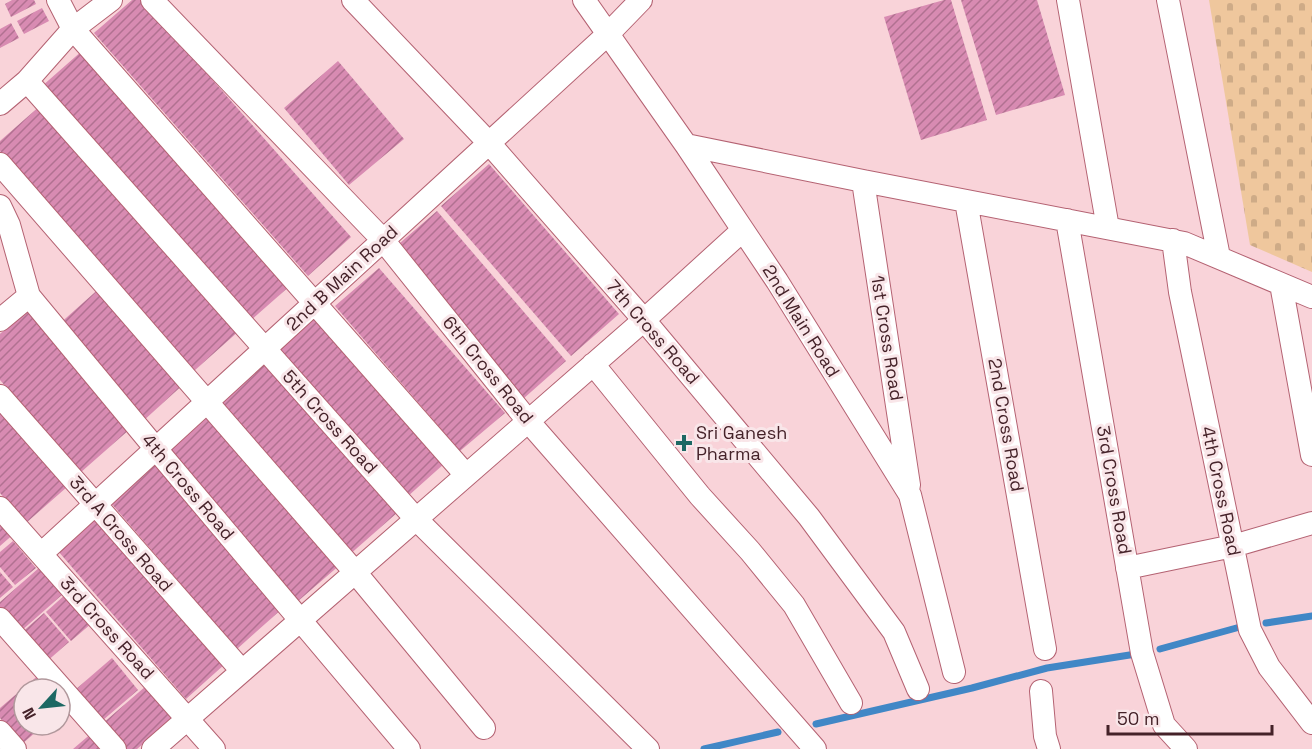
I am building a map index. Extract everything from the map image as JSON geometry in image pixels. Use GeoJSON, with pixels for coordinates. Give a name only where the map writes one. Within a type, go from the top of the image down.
{"type":"FeatureCollection","features":[{"type":"Feature","properties":{"kind":"street"},"geometry":{"type":"LineString","coordinates":[[58,0],[73,29],[466,475]]}},
{"type":"Feature","properties":{"kind":"street"},"geometry":{"type":"LineString","coordinates":[[0,104],[27,81],[73,29],[111,0]]}},
{"type":"Feature","properties":{"kind":"street","name":"6th Cross Road"},"geometry":{"type":"LineString","coordinates":[[152,0],[383,240],[528,421],[815,749]]}},
{"type":"Feature","properties":{"kind":"street","name":"7th Cross Road"},"geometry":{"type":"LineString","coordinates":[[353,0],[489,143],[644,320],[809,517],[894,632],[918,689]]}},
{"type":"Feature","properties":{"kind":"street","name":"2nd Main Road"},"geometry":{"type":"LineString","coordinates":[[584,0],[686,145],[777,281],[910,495],[954,672]]}},
{"type":"Feature","properties":{"kind":"street","name":"2nd B Main Road"},"geometry":{"type":"LineString","coordinates":[[41,554],[608,34],[640,0]]}},
{"type":"Feature","properties":{"kind":"street"},"geometry":{"type":"LineString","coordinates":[[1068,0],[1108,228]]}},
{"type":"Feature","properties":{"kind":"street"},"geometry":{"type":"LineString","coordinates":[[1168,0],[1219,257]]}},
{"type":"Feature","properties":{"kind":"street","name":"5th Cross Road"},"geometry":{"type":"LineString","coordinates":[[27,81],[416,519],[648,749]]}},
{"type":"Feature","properties":{"kind":"street"},"geometry":{"type":"LineString","coordinates":[[686,145],[1173,240],[1312,297]]}},
{"type":"Feature","properties":{"kind":"street"},"geometry":{"type":"LineString","coordinates":[[0,164],[355,572],[484,728]]}},
{"type":"Feature","properties":{"kind":"street","name":"1st Cross Road"},"geometry":{"type":"LineString","coordinates":[[863,181],[910,495]]}},
{"type":"Feature","properties":{"kind":"street","name":"2nd Cross Road"},"geometry":{"type":"LineString","coordinates":[[966,201],[1045,649]]}},
{"type":"Feature","properties":{"kind":"street","name":"4th Cross Road"},"geometry":{"type":"LineString","coordinates":[[0,206],[9,225],[29,296],[409,749]]}},
{"type":"Feature","properties":{"kind":"street","name":"3rd Cross Road"},"geometry":{"type":"LineString","coordinates":[[1067,220],[1142,653],[1164,725],[1186,749]]}},
{"type":"Feature","properties":{"kind":"street"},"geometry":{"type":"LineString","coordinates":[[153,749],[644,320],[743,230]]}},
{"type":"Feature","properties":{"kind":"street","name":"4th Cross Road"},"geometry":{"type":"LineString","coordinates":[[1173,240],[1180,292],[1250,630],[1269,667],[1312,723]]}},
{"type":"Feature","properties":{"kind":"street"},"geometry":{"type":"LineString","coordinates":[[1281,284],[1312,455]]}},
{"type":"Feature","properties":{"kind":"street"},"geometry":{"type":"LineString","coordinates":[[0,320],[29,296]]}},
{"type":"Feature","properties":{"kind":"street"},"geometry":{"type":"LineString","coordinates":[[593,364],[700,496],[750,551],[794,605],[851,703]]}},
{"type":"Feature","properties":{"kind":"street","name":"3rd A Cross Road"},"geometry":{"type":"LineString","coordinates":[[0,396],[242,671]]}},
{"type":"Feature","properties":{"kind":"street","name":"3rd Cross Road"},"geometry":{"type":"LineString","coordinates":[[0,507],[214,749]]}},
{"type":"Feature","properties":{"kind":"street"},"geometry":{"type":"LineString","coordinates":[[1128,568],[1233,546],[1312,523]]}},
{"type":"Feature","properties":{"kind":"street"},"geometry":{"type":"LineString","coordinates":[[0,619],[115,749]]}},
{"type":"Feature","properties":{"kind":"street"},"geometry":{"type":"LineString","coordinates":[[1041,691],[1045,736],[1049,749]]}},
{"type":"Feature","properties":{"kind":"street"},"geometry":{"type":"LineString","coordinates":[[0,732],[15,749]]}},
{"type":"Feature","properties":{"kind":"green space"},"geometry":{"type":"Polygon","coordinates":[[[1209,0],[1312,0],[1312,272],[1250,245],[1209,0]]]}},
{"type":"Feature","properties":{"kind":"building"},"geometry":{"type":"Polygon","coordinates":[[[12,0],[34,0],[36,4],[11,17],[5,4],[12,0]]]}},
{"type":"Feature","properties":{"kind":"building"},"geometry":{"type":"Polygon","coordinates":[[[132,0],[142,0],[351,237],[308,276],[94,33],[132,0]]]}},
{"type":"Feature","properties":{"kind":"building"},"geometry":{"type":"Polygon","coordinates":[[[951,0],[987,120],[921,140],[884,17],[951,0]]]}},
{"type":"Feature","properties":{"kind":"building"},"geometry":{"type":"Polygon","coordinates":[[[961,0],[1037,0],[1065,95],[996,115],[961,0]]]}},
{"type":"Feature","properties":{"kind":"building"},"geometry":{"type":"Polygon","coordinates":[[[42,8],[49,21],[24,34],[17,21],[42,8]]]}},
{"type":"Feature","properties":{"kind":"building"},"geometry":{"type":"Polygon","coordinates":[[[11,23],[19,38],[0,48],[0,29],[11,23]]]}},
{"type":"Feature","properties":{"kind":"building"},"geometry":{"type":"Polygon","coordinates":[[[83,50],[291,285],[249,322],[41,87],[83,50]]]}},
{"type":"Feature","properties":{"kind":"building"},"geometry":{"type":"Polygon","coordinates":[[[338,61],[404,139],[349,185],[284,108],[338,61]]]}},
{"type":"Feature","properties":{"kind":"building"},"geometry":{"type":"Polygon","coordinates":[[[41,105],[240,330],[194,371],[0,151],[0,141],[41,105]]]}},
{"type":"Feature","properties":{"kind":"building"},"geometry":{"type":"Polygon","coordinates":[[[489,164],[619,314],[571,356],[441,206],[489,164]]]}},
{"type":"Feature","properties":{"kind":"building"},"geometry":{"type":"Polygon","coordinates":[[[437,211],[566,361],[523,399],[393,249],[437,211]]]}},
{"type":"Feature","properties":{"kind":"building"},"geometry":{"type":"Polygon","coordinates":[[[379,268],[505,413],[460,451],[335,306],[379,268]]]}},
{"type":"Feature","properties":{"kind":"building"},"geometry":{"type":"Polygon","coordinates":[[[102,286],[186,382],[142,422],[57,326],[102,286]]]}},
{"type":"Feature","properties":{"kind":"building"},"geometry":{"type":"Polygon","coordinates":[[[27,310],[130,429],[80,473],[0,380],[0,334],[27,310]]]}},
{"type":"Feature","properties":{"kind":"building"},"geometry":{"type":"Polygon","coordinates":[[[317,314],[445,463],[407,497],[278,348],[317,314]]]}},
{"type":"Feature","properties":{"kind":"building"},"geometry":{"type":"Polygon","coordinates":[[[266,360],[398,512],[348,556],[216,404],[266,360]]]}},
{"type":"Feature","properties":{"kind":"building"},"geometry":{"type":"Polygon","coordinates":[[[0,410],[67,487],[26,523],[0,493],[0,410]]]}},
{"type":"Feature","properties":{"kind":"building"},"geometry":{"type":"Polygon","coordinates":[[[211,414],[341,564],[297,602],[167,452],[211,414]]]}},
{"type":"Feature","properties":{"kind":"building"},"geometry":{"type":"Polygon","coordinates":[[[158,462],[283,608],[237,649],[111,503],[158,462]]]}},
{"type":"Feature","properties":{"kind":"building"},"geometry":{"type":"Polygon","coordinates":[[[0,512],[16,532],[0,546],[0,512]]]}},
{"type":"Feature","properties":{"kind":"building"},"geometry":{"type":"Polygon","coordinates":[[[98,516],[225,664],[186,699],[58,551],[98,516]]]}},
{"type":"Feature","properties":{"kind":"building"},"geometry":{"type":"Polygon","coordinates":[[[13,541],[36,568],[15,585],[0,567],[0,552],[13,541]]]}},
{"type":"Feature","properties":{"kind":"building"},"geometry":{"type":"Polygon","coordinates":[[[40,567],[63,594],[20,632],[0,609],[0,602],[40,567]]]}},
{"type":"Feature","properties":{"kind":"building"},"geometry":{"type":"Polygon","coordinates":[[[0,572],[13,587],[0,598],[0,572]]]}},
{"type":"Feature","properties":{"kind":"building"},"geometry":{"type":"Polygon","coordinates":[[[67,593],[92,623],[71,641],[46,612],[67,593]]]}},
{"type":"Feature","properties":{"kind":"building"},"geometry":{"type":"Polygon","coordinates":[[[44,613],[69,642],[45,663],[20,634],[44,613]]]}},
{"type":"Feature","properties":{"kind":"building"},"geometry":{"type":"Polygon","coordinates":[[[112,658],[138,690],[102,721],[75,690],[112,658]]]}},
{"type":"Feature","properties":{"kind":"building"},"geometry":{"type":"Polygon","coordinates":[[[146,686],[173,718],[137,749],[124,749],[102,724],[146,686]]]}},
{"type":"Feature","properties":{"kind":"building"},"geometry":{"type":"Polygon","coordinates":[[[12,698],[12,732],[0,718],[0,708],[12,698]]]}},
{"type":"Feature","properties":{"kind":"building"},"geometry":{"type":"Polygon","coordinates":[[[93,732],[107,749],[73,749],[93,732]]]}},
{"type":"Feature","properties":{"kind":"building"},"geometry":{"type":"Polygon","coordinates":[[[16,737],[30,737],[22,744],[16,737]]]}},
{"type":"Feature","properties":{"kind":"waterway"},"geometry":{"type":"LineString","coordinates":[[1266,623],[1312,616]]}},
{"type":"Feature","properties":{"kind":"waterway"},"geometry":{"type":"LineString","coordinates":[[1160,649],[1240,627]]}},
{"type":"Feature","properties":{"kind":"waterway"},"geometry":{"type":"LineString","coordinates":[[816,724],[1047,668],[1136,654]]}},
{"type":"Feature","properties":{"kind":"waterway"},"geometry":{"type":"LineString","coordinates":[[704,749],[778,732]]}},
{"type":"Feature","properties":{"kind":"place","name":"Sri Ganesh Pharma"},"geometry":{"type":"Point","coordinates":[684,443]}}]}
